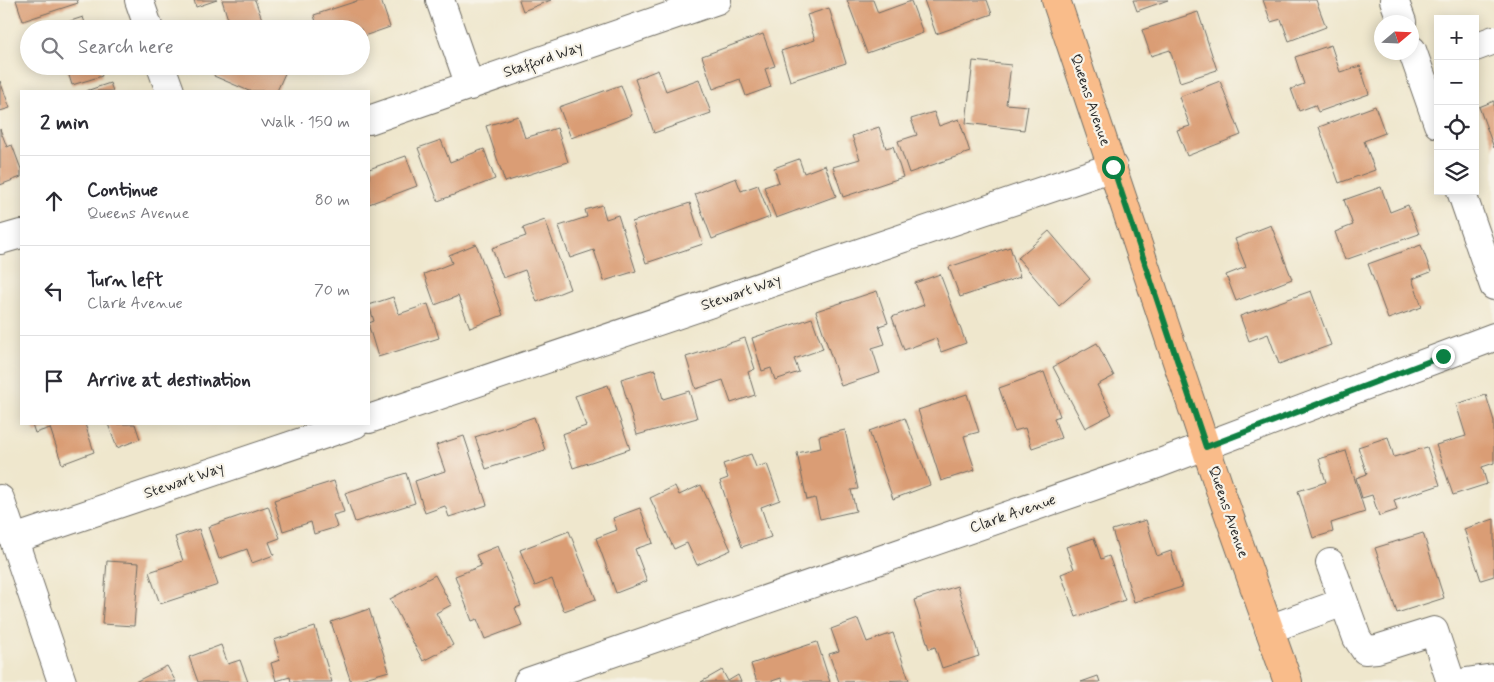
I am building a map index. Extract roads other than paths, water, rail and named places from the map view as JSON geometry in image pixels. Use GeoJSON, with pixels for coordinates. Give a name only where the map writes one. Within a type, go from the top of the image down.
{"type":"FeatureCollection","features":[{"type":"Feature","properties":{"kind":"main road","name":"Queens Avenue"},"geometry":{"type":"LineString","coordinates":[[1056,0],[1206,447],[1288,682]]}},
{"type":"Feature","properties":{"kind":"street"},"geometry":{"type":"LineString","coordinates":[[139,0],[146,20]]}},
{"type":"Feature","properties":{"kind":"street"},"geometry":{"type":"LineString","coordinates":[[440,0],[470,86]]}},
{"type":"Feature","properties":{"kind":"street","name":"Stafford Way"},"geometry":{"type":"LineString","coordinates":[[370,120],[717,0]]}},
{"type":"Feature","properties":{"kind":"street"},"geometry":{"type":"LineString","coordinates":[[1394,0],[1399,15]]}},
{"type":"Feature","properties":{"kind":"street"},"geometry":{"type":"LineString","coordinates":[[1479,46],[1494,40]]}},
{"type":"Feature","properties":{"kind":"street"},"geometry":{"type":"LineString","coordinates":[[1422,59],[1434,108]]}},
{"type":"Feature","properties":{"kind":"street"},"geometry":{"type":"LineString","coordinates":[[165,75],[170,90]]}},
{"type":"Feature","properties":{"kind":"street","name":"Stewart Way"},"geometry":{"type":"LineString","coordinates":[[370,419],[1113,167]]}},
{"type":"Feature","properties":{"kind":"street"},"geometry":{"type":"LineString","coordinates":[[1462,195],[1494,286]]}},
{"type":"Feature","properties":{"kind":"street"},"geometry":{"type":"LineString","coordinates":[[0,240],[20,234]]}},
{"type":"Feature","properties":{"kind":"street","name":"Clark Avenue"},"geometry":{"type":"LineString","coordinates":[[528,682],[1206,447],[1494,337]]}},
{"type":"Feature","properties":{"kind":"street","name":"Stewart Way"},"geometry":{"type":"LineString","coordinates":[[14,539],[352,425]]}},
{"type":"Feature","properties":{"kind":"street"},"geometry":{"type":"LineString","coordinates":[[0,499],[62,682]]}},
{"type":"Feature","properties":{"kind":"street"},"geometry":{"type":"LineString","coordinates":[[1330,563],[1357,638],[1365,650],[1378,649],[1434,631],[1451,682]]}},
{"type":"Feature","properties":{"kind":"street"},"geometry":{"type":"LineString","coordinates":[[1269,629],[1344,602]]}},
{"type":"Feature","properties":{"kind":"street"},"geometry":{"type":"LineString","coordinates":[[1466,682],[1494,678]]}}]}
